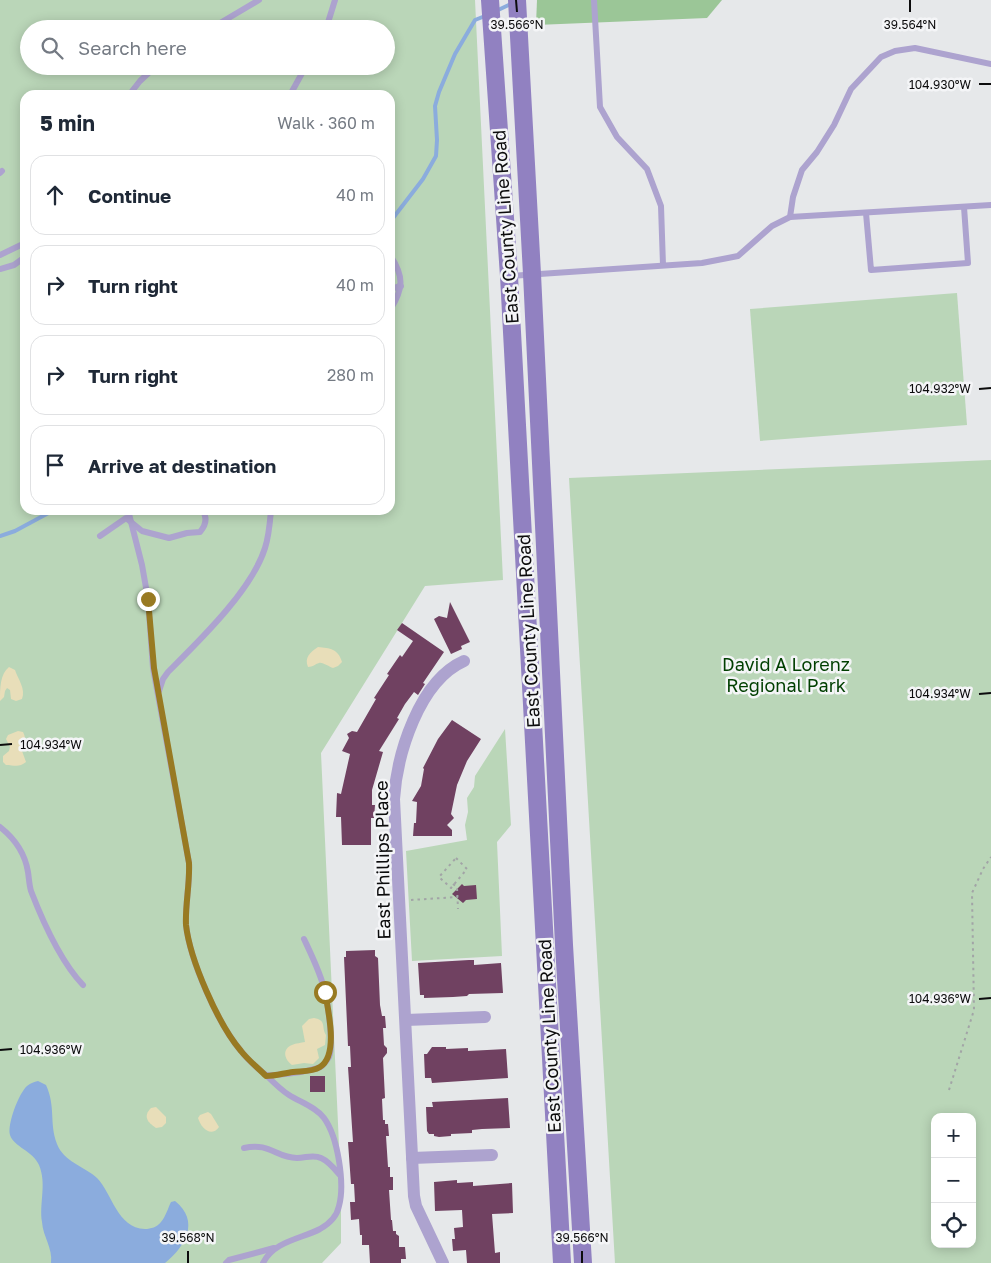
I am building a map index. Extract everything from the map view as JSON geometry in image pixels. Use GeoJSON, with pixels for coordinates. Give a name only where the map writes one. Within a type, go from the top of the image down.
{"type":"FeatureCollection","features":[{"type":"Feature","properties":{"kind":"main road","name":"East County Line Road"},"geometry":{"type":"LineString","coordinates":[[490,0],[509,276],[562,1263]]}},
{"type":"Feature","properties":{"kind":"main road","name":"East County Line Road"},"geometry":{"type":"LineString","coordinates":[[517,6],[532,274],[564,955],[583,1263]]}},
{"type":"Feature","properties":{"kind":"street","name":"East Phillips Place"},"geometry":{"type":"LineString","coordinates":[[443,1263],[416,1206],[394,799],[398,764],[415,718],[425,699],[442,677],[464,661]]}},
{"type":"Feature","properties":{"kind":"street"},"geometry":{"type":"LineString","coordinates":[[406,1020],[485,1017]]}},
{"type":"Feature","properties":{"kind":"street"},"geometry":{"type":"LineString","coordinates":[[412,1158],[492,1155]]}},
{"type":"Feature","properties":{"kind":"lane"},"geometry":{"type":"LineString","coordinates":[[225,20],[259,0]]}},
{"type":"Feature","properties":{"kind":"lane"},"geometry":{"type":"LineString","coordinates":[[329,20],[335,0]]}},
{"type":"Feature","properties":{"kind":"lane"},"geometry":{"type":"LineString","coordinates":[[594,0],[600,107],[618,137],[647,170],[662,206],[663,265]]}},
{"type":"Feature","properties":{"kind":"lane"},"geometry":{"type":"LineString","coordinates":[[790,217],[792,197],[802,170],[817,152],[834,125],[852,89],[880,57],[895,51],[915,48],[991,64]]}},
{"type":"Feature","properties":{"kind":"lane"},"geometry":{"type":"LineString","coordinates":[[132,90],[146,75]]}},
{"type":"Feature","properties":{"kind":"lane"},"geometry":{"type":"LineString","coordinates":[[293,90],[301,75]]}},
{"type":"Feature","properties":{"kind":"lane"},"geometry":{"type":"LineString","coordinates":[[509,276],[726,260],[738,256],[772,226],[790,217],[991,205]]}},
{"type":"Feature","properties":{"kind":"lane"},"geometry":{"type":"LineString","coordinates":[[866,213],[871,270],[968,263],[964,207]]}},
{"type":"Feature","properties":{"kind":"lane"},"geometry":{"type":"LineString","coordinates":[[0,255],[20,245]]}},
{"type":"Feature","properties":{"kind":"lane"},"geometry":{"type":"LineString","coordinates":[[0,269],[20,260]]}},
{"type":"Feature","properties":{"kind":"lane"},"geometry":{"type":"LineString","coordinates":[[395,264],[399,271],[401,286],[395,299]]}},
{"type":"Feature","properties":{"kind":"lane"},"geometry":{"type":"LineString","coordinates":[[395,288],[401,286]]}},
{"type":"Feature","properties":{"kind":"lane"},"geometry":{"type":"LineString","coordinates":[[129,515],[134,529],[148,599],[150,645],[158,697],[189,863],[190,877],[186,922],[192,953],[219,1018],[241,1051],[266,1076],[290,1095],[324,1117],[334,1138],[342,1189],[339,1208],[333,1220],[322,1228],[275,1247],[229,1260],[226,1263]]}},
{"type":"Feature","properties":{"kind":"lane"},"geometry":{"type":"LineString","coordinates":[[100,536],[126,518],[142,531],[161,537],[174,538],[187,533],[200,532],[205,526],[205,515]]}},
{"type":"Feature","properties":{"kind":"lane"},"geometry":{"type":"LineString","coordinates":[[158,697],[159,688],[168,672],[206,634],[249,579],[266,548],[270,515]]}},
{"type":"Feature","properties":{"kind":"lane"},"geometry":{"type":"LineString","coordinates":[[155,673],[162,675],[168,672]]}},
{"type":"Feature","properties":{"kind":"lane"},"geometry":{"type":"LineString","coordinates":[[0,827],[17,844],[25,859],[30,888],[37,905],[68,967],[83,985]]}},
{"type":"Feature","properties":{"kind":"lane"},"geometry":{"type":"LineString","coordinates":[[266,1076],[306,1072],[321,1066],[329,1057],[330,1034],[325,992],[304,939]]}},
{"type":"Feature","properties":{"kind":"lane"},"geometry":{"type":"LineString","coordinates":[[244,1148],[253,1146],[265,1147],[296,1158],[312,1156],[322,1158],[340,1174]]}},
{"type":"Feature","properties":{"kind":"lane"},"geometry":{"type":"LineString","coordinates":[[263,1263],[275,1247]]}},
{"type":"Feature","properties":{"kind":"path"},"geometry":{"type":"LineString","coordinates":[[949,1090],[974,1010],[972,893],[991,857]]}},
{"type":"Feature","properties":{"kind":"path"},"geometry":{"type":"LineString","coordinates":[[456,858],[467,869],[454,884],[451,888],[439,877],[456,858]]}},
{"type":"Feature","properties":{"kind":"path"},"geometry":{"type":"LineString","coordinates":[[454,884],[457,888],[458,909]]}},
{"type":"Feature","properties":{"kind":"path"},"geometry":{"type":"LineString","coordinates":[[399,900],[458,898]]}},
{"type":"Feature","properties":{"kind":"green space"},"geometry":{"type":"Polygon","coordinates":[[[0,0],[475,0],[503,580],[425,586],[321,753],[341,1189],[341,1243],[322,1263],[0,1263],[0,0]]]}},
{"type":"Feature","properties":{"kind":"green space"},"geometry":{"type":"Polygon","coordinates":[[[537,0],[722,0],[707,18],[536,25],[537,0]]]}},
{"type":"Feature","properties":{"kind":"green space"},"geometry":{"type":"Polygon","coordinates":[[[957,293],[967,425],[760,441],[750,309],[957,293]]]}},
{"type":"Feature","properties":{"kind":"green space","name":"David A Lorenz Regional Park"},"geometry":{"type":"Polygon","coordinates":[[[991,460],[991,1263],[615,1263],[569,478],[991,460]]]}},
{"type":"Feature","properties":{"kind":"green space"},"geometry":{"type":"Polygon","coordinates":[[[505,729],[511,825],[497,842],[502,956],[412,961],[406,851],[467,840],[465,825],[468,812],[467,798],[474,787],[475,776],[505,729]]]}},
{"type":"Feature","properties":{"kind":"sand"},"geometry":{"type":"Polygon","coordinates":[[[318,647],[333,650],[338,654],[342,662],[333,668],[321,663],[308,667],[308,656],[318,647]]]}},
{"type":"Feature","properties":{"kind":"sand"},"geometry":{"type":"Polygon","coordinates":[[[9,667],[15,670],[21,684],[22,699],[16,701],[11,699],[10,690],[7,688],[4,697],[0,701],[2,677],[9,667]]]}},
{"type":"Feature","properties":{"kind":"sand"},"geometry":{"type":"Polygon","coordinates":[[[18,731],[23,732],[25,737],[22,751],[26,762],[19,766],[6,765],[3,762],[3,756],[9,751],[10,747],[6,739],[8,735],[18,731]]]}},
{"type":"Feature","properties":{"kind":"sand"},"geometry":{"type":"Polygon","coordinates":[[[309,1019],[321,1020],[326,1035],[325,1045],[317,1049],[319,1058],[313,1064],[292,1065],[289,1063],[285,1052],[294,1044],[305,1042],[302,1026],[309,1019]]]}},
{"type":"Feature","properties":{"kind":"sand"},"geometry":{"type":"Polygon","coordinates":[[[156,1107],[166,1117],[166,1123],[162,1127],[156,1128],[148,1121],[147,1114],[151,1108],[156,1107]]]}},
{"type":"Feature","properties":{"kind":"sand"},"geometry":{"type":"Polygon","coordinates":[[[208,1112],[219,1127],[213,1132],[204,1128],[198,1118],[200,1115],[208,1112]]]}},
{"type":"Feature","properties":{"kind":"water"},"geometry":{"type":"Polygon","coordinates":[[[38,1081],[46,1085],[49,1093],[53,1129],[60,1150],[69,1160],[97,1178],[116,1209],[128,1223],[145,1229],[152,1228],[163,1220],[171,1202],[175,1201],[183,1209],[187,1217],[187,1233],[179,1249],[165,1263],[51,1263],[51,1252],[42,1222],[43,1186],[39,1165],[32,1156],[15,1143],[10,1135],[10,1124],[14,1109],[21,1095],[27,1086],[38,1081]]]}},
{"type":"Feature","properties":{"kind":"building"},"geometry":{"type":"Polygon","coordinates":[[[450,602],[470,642],[461,646],[462,649],[451,654],[434,619],[439,616],[447,618],[450,602]]]}},
{"type":"Feature","properties":{"kind":"building"},"geometry":{"type":"Polygon","coordinates":[[[402,623],[444,652],[423,683],[425,684],[418,695],[414,692],[405,704],[397,718],[399,719],[379,751],[383,752],[372,790],[372,805],[375,805],[374,818],[371,818],[371,845],[342,845],[341,817],[336,817],[337,793],[341,794],[350,754],[342,751],[349,738],[347,734],[352,731],[357,732],[376,699],[374,698],[389,675],[387,674],[400,655],[402,657],[413,641],[397,630],[402,623]]]}},
{"type":"Feature","properties":{"kind":"building"},"geometry":{"type":"Polygon","coordinates":[[[452,720],[481,739],[467,761],[457,785],[451,814],[454,818],[447,825],[452,830],[452,836],[413,836],[417,802],[412,801],[421,786],[423,768],[438,739],[452,720]]]}},
{"type":"Feature","properties":{"kind":"building"},"geometry":{"type":"Polygon","coordinates":[[[462,884],[464,886],[476,885],[477,899],[466,900],[463,903],[452,894],[462,884]]]}},
{"type":"Feature","properties":{"kind":"building"},"geometry":{"type":"Polygon","coordinates":[[[375,950],[375,956],[378,958],[380,1005],[382,1016],[385,1016],[386,1028],[383,1028],[384,1045],[387,1048],[387,1053],[383,1058],[385,1098],[382,1099],[383,1120],[385,1120],[385,1124],[388,1124],[389,1136],[386,1136],[388,1167],[390,1167],[390,1177],[393,1177],[393,1190],[389,1190],[391,1220],[393,1231],[396,1231],[396,1234],[399,1236],[399,1247],[405,1247],[406,1259],[401,1259],[401,1263],[370,1263],[369,1245],[362,1245],[359,1219],[351,1220],[350,1202],[355,1202],[354,1184],[351,1184],[348,1142],[353,1142],[348,1067],[351,1067],[350,1046],[348,1046],[344,957],[346,957],[346,951],[375,950]]]}},
{"type":"Feature","properties":{"kind":"building"},"geometry":{"type":"Polygon","coordinates":[[[474,960],[474,965],[501,963],[503,993],[424,998],[424,995],[420,995],[418,963],[474,960]]]}},
{"type":"Feature","properties":{"kind":"building"},"geometry":{"type":"Polygon","coordinates":[[[432,1047],[446,1047],[446,1049],[468,1048],[468,1051],[506,1049],[508,1078],[432,1083],[431,1078],[425,1078],[424,1054],[427,1054],[432,1047]]]}},
{"type":"Feature","properties":{"kind":"building"},"geometry":{"type":"Polygon","coordinates":[[[310,1076],[325,1076],[325,1092],[310,1092],[310,1076]]]}},
{"type":"Feature","properties":{"kind":"building"},"geometry":{"type":"Polygon","coordinates":[[[508,1098],[510,1128],[472,1130],[472,1133],[451,1134],[451,1136],[439,1137],[429,1134],[427,1131],[426,1107],[433,1107],[432,1102],[508,1098]]]}},
{"type":"Feature","properties":{"kind":"building"},"geometry":{"type":"Polygon","coordinates":[[[457,1180],[457,1183],[473,1182],[473,1186],[512,1183],[513,1213],[492,1214],[495,1253],[500,1252],[500,1263],[467,1263],[466,1250],[453,1251],[452,1239],[455,1239],[454,1228],[463,1227],[462,1210],[435,1211],[434,1182],[457,1180]]]}},
{"type":"Feature","properties":{"kind":"waterway"},"geometry":{"type":"LineString","coordinates":[[496,11],[513,3]]}},
{"type":"Feature","properties":{"kind":"waterway"},"geometry":{"type":"LineString","coordinates":[[395,215],[423,179],[436,156],[435,106],[439,92],[455,54],[475,20],[485,16]]}},
{"type":"Feature","properties":{"kind":"waterway"},"geometry":{"type":"LineString","coordinates":[[0,536],[15,531],[45,515]]}},
{"type":"Feature","properties":{"kind":"route"},"geometry":{"type":"LineString","coordinates":[[148,599],[150,645],[189,863],[190,877],[186,922],[188,936],[192,953],[219,1018],[241,1051],[266,1076],[306,1072],[321,1066],[329,1057],[331,1042],[330,1025],[325,992]]}}]}
